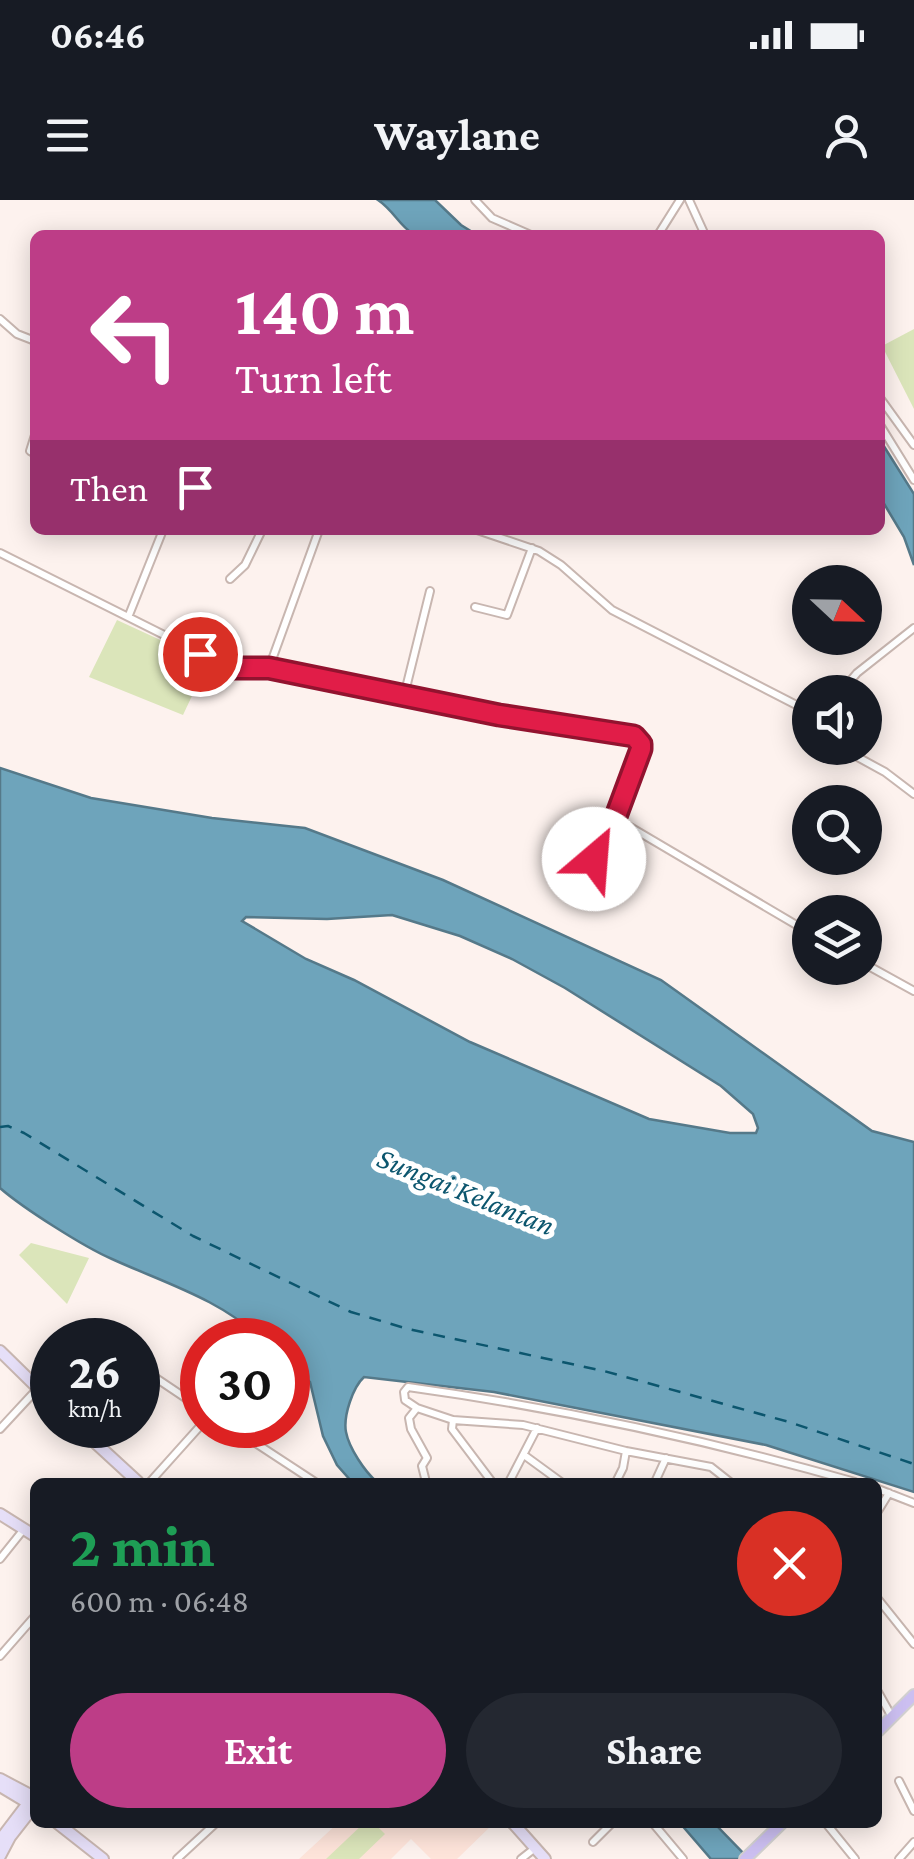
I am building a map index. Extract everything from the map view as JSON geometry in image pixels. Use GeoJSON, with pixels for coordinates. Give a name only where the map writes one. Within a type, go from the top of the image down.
{"type":"FeatureCollection","features":[{"type":"Feature","properties":{"kind":"main road"},"geometry":{"type":"LineString","coordinates":[[0,1351],[30,1379]]}},
{"type":"Feature","properties":{"kind":"main road"},"geometry":{"type":"LineString","coordinates":[[101,1448],[134,1478]]}},
{"type":"Feature","properties":{"kind":"main road"},"geometry":{"type":"LineString","coordinates":[[0,1514],[30,1533]]}},
{"type":"Feature","properties":{"kind":"main road"},"geometry":{"type":"LineString","coordinates":[[882,1729],[914,1694]]}},
{"type":"Feature","properties":{"kind":"main road"},"geometry":{"type":"LineString","coordinates":[[882,1731],[914,1708]]}},
{"type":"Feature","properties":{"kind":"main road"},"geometry":{"type":"LineString","coordinates":[[1,1784],[19,1789],[30,1804]]}},
{"type":"Feature","properties":{"kind":"main road"},"geometry":{"type":"LineString","coordinates":[[1,1784],[15,1804],[30,1805]]}},
{"type":"Feature","properties":{"kind":"main road"},"geometry":{"type":"LineString","coordinates":[[1,1784],[30,1804]]}},
{"type":"Feature","properties":{"kind":"main road"},"geometry":{"type":"LineString","coordinates":[[0,1840],[30,1806]]}},
{"type":"Feature","properties":{"kind":"main road"},"geometry":{"type":"LineString","coordinates":[[0,1856],[30,1807]]}},
{"type":"Feature","properties":{"kind":"main road"},"geometry":{"type":"LineString","coordinates":[[64,1828],[103,1859]]}},
{"type":"Feature","properties":{"kind":"main road"},"geometry":{"type":"LineString","coordinates":[[75,1828],[112,1859]]}},
{"type":"Feature","properties":{"kind":"main road"},"geometry":{"type":"LineString","coordinates":[[517,1828],[546,1859]]}},
{"type":"Feature","properties":{"kind":"main road"},"geometry":{"type":"LineString","coordinates":[[745,1859],[778,1828]]}},
{"type":"Feature","properties":{"kind":"street"},"geometry":{"type":"LineString","coordinates":[[475,200],[492,218],[520,230]]}},
{"type":"Feature","properties":{"kind":"street"},"geometry":{"type":"LineString","coordinates":[[661,230],[680,200]]}},
{"type":"Feature","properties":{"kind":"street"},"geometry":{"type":"LineString","coordinates":[[689,200],[703,230]]}},
{"type":"Feature","properties":{"kind":"street"},"geometry":{"type":"LineString","coordinates":[[0,319],[17,334],[30,339]]}},
{"type":"Feature","properties":{"kind":"street"},"geometry":{"type":"LineString","coordinates":[[885,405],[914,445]]}},
{"type":"Feature","properties":{"kind":"street"},"geometry":{"type":"LineString","coordinates":[[885,433],[914,480]]}},
{"type":"Feature","properties":{"kind":"street"},"geometry":{"type":"LineString","coordinates":[[129,615],[161,535]]}},
{"type":"Feature","properties":{"kind":"street"},"geometry":{"type":"LineString","coordinates":[[230,579],[245,565],[260,535]]}},
{"type":"Feature","properties":{"kind":"street"},"geometry":{"type":"LineString","coordinates":[[269,668],[317,535]]}},
{"type":"Feature","properties":{"kind":"street"},"geometry":{"type":"LineString","coordinates":[[498,535],[532,548],[561,566],[612,610],[792,703]]}},
{"type":"Feature","properties":{"kind":"street"},"geometry":{"type":"LineString","coordinates":[[475,607],[506,615],[532,548]]}},
{"type":"Feature","properties":{"kind":"street"},"geometry":{"type":"LineString","coordinates":[[0,552],[129,615],[140,626],[230,668],[269,668],[499,715],[634,736],[641,749],[599,858],[578,852],[576,833]]}},
{"type":"Feature","properties":{"kind":"street"},"geometry":{"type":"LineString","coordinates":[[404,696],[430,591]]}},
{"type":"Feature","properties":{"kind":"street"},"geometry":{"type":"LineString","coordinates":[[855,675],[914,628]]}},
{"type":"Feature","properties":{"kind":"street"},"geometry":{"type":"LineString","coordinates":[[872,765],[914,794]]}},
{"type":"Feature","properties":{"kind":"street"},"geometry":{"type":"LineString","coordinates":[[615,818],[792,922]]}},
{"type":"Feature","properties":{"kind":"street"},"geometry":{"type":"LineString","coordinates":[[882,973],[914,991]]}},
{"type":"Feature","properties":{"kind":"street"},"geometry":{"type":"LineString","coordinates":[[726,1478],[715,1468],[537,1428],[453,1420],[417,1408],[405,1400],[404,1392],[408,1386],[555,1410],[702,1440],[840,1478]]}},
{"type":"Feature","properties":{"kind":"street"},"geometry":{"type":"LineString","coordinates":[[0,1429],[30,1397]]}},
{"type":"Feature","properties":{"kind":"street"},"geometry":{"type":"LineString","coordinates":[[417,1408],[408,1422],[427,1458],[422,1466],[425,1478]]}},
{"type":"Feature","properties":{"kind":"street"},"geometry":{"type":"LineString","coordinates":[[453,1420],[452,1429],[487,1478]]}},
{"type":"Feature","properties":{"kind":"street"},"geometry":{"type":"LineString","coordinates":[[513,1478],[537,1428]]}},
{"type":"Feature","properties":{"kind":"street"},"geometry":{"type":"LineString","coordinates":[[154,1478],[180,1448]]}},
{"type":"Feature","properties":{"kind":"street"},"geometry":{"type":"LineString","coordinates":[[262,1448],[307,1478]]}},
{"type":"Feature","properties":{"kind":"street"},"geometry":{"type":"LineString","coordinates":[[618,1478],[626,1450]]}},
{"type":"Feature","properties":{"kind":"street"},"geometry":{"type":"LineString","coordinates":[[524,1455],[555,1478]]}},
{"type":"Feature","properties":{"kind":"street"},"geometry":{"type":"LineString","coordinates":[[657,1478],[666,1458]]}},
{"type":"Feature","properties":{"kind":"street"},"geometry":{"type":"LineString","coordinates":[[882,1490],[914,1504]]}},
{"type":"Feature","properties":{"kind":"street"},"geometry":{"type":"LineString","coordinates":[[882,1505],[889,1492]]}},
{"type":"Feature","properties":{"kind":"street"},"geometry":{"type":"LineString","coordinates":[[0,1559],[30,1533]]}},
{"type":"Feature","properties":{"kind":"street"},"geometry":{"type":"LineString","coordinates":[[882,1605],[914,1652]]}},
{"type":"Feature","properties":{"kind":"street"},"geometry":{"type":"LineString","coordinates":[[0,1656],[30,1622]]}},
{"type":"Feature","properties":{"kind":"street"},"geometry":{"type":"LineString","coordinates":[[902,1632],[914,1644]]}},
{"type":"Feature","properties":{"kind":"street"},"geometry":{"type":"LineString","coordinates":[[882,1699],[892,1717]]}},
{"type":"Feature","properties":{"kind":"street"},"geometry":{"type":"LineString","coordinates":[[900,1780],[914,1811]]}},
{"type":"Feature","properties":{"kind":"street"},"geometry":{"type":"LineString","coordinates":[[177,1859],[211,1828]]}},
{"type":"Feature","properties":{"kind":"street"},"geometry":{"type":"LineString","coordinates":[[593,1842],[608,1828]]}},
{"type":"Feature","properties":{"kind":"street"},"geometry":{"type":"LineString","coordinates":[[657,1828],[683,1859]]}},
{"type":"Feature","properties":{"kind":"street"},"geometry":{"type":"LineString","coordinates":[[830,1828],[855,1859]]}},
{"type":"Feature","properties":{"kind":"street"},"geometry":{"type":"LineString","coordinates":[[898,1859],[914,1842]]}},
{"type":"Feature","properties":{"kind":"street"},"geometry":{"type":"LineString","coordinates":[[521,1859],[535,1848]]}},
{"type":"Feature","properties":{"kind":"shaded area"},"geometry":{"type":"Polygon","coordinates":[[[333,1828],[489,1828],[457,1859],[431,1859],[411,1839],[391,1859],[299,1859],[333,1828]]]}},
{"type":"Feature","properties":{"kind":"green space"},"geometry":{"type":"Polygon","coordinates":[[[914,329],[914,409],[885,352],[885,344],[914,329]]]}},
{"type":"Feature","properties":{"kind":"green space"},"geometry":{"type":"Polygon","coordinates":[[[117,620],[208,662],[183,715],[89,677],[117,620]]]}},
{"type":"Feature","properties":{"kind":"green space"},"geometry":{"type":"Polygon","coordinates":[[[31,1243],[89,1258],[67,1304],[19,1255],[31,1243]]]}},
{"type":"Feature","properties":{"kind":"green space"},"geometry":{"type":"Polygon","coordinates":[[[359,1828],[379,1828],[385,1834],[359,1859],[326,1859],[359,1828]]]}},
{"type":"Feature","properties":{"kind":"water"},"geometry":{"type":"Polygon","coordinates":[[[378,200],[435,200],[469,230],[408,230],[378,200]]]}},
{"type":"Feature","properties":{"kind":"water"},"geometry":{"type":"Polygon","coordinates":[[[885,448],[914,494],[914,565],[904,537],[885,505],[885,448]]]}},
{"type":"Feature","properties":{"kind":"water","name":"Sungai Kelantan"},"geometry":{"type":"Polygon","coordinates":[[[0,768],[91,798],[212,818],[305,828],[443,880],[661,980],[872,1131],[914,1142],[914,1492],[882,1482],[882,1478],[870,1478],[766,1445],[494,1392],[364,1377],[350,1402],[346,1432],[358,1459],[373,1478],[348,1478],[337,1465],[323,1436],[310,1382],[310,1318],[235,1318],[211,1303],[86,1246],[0,1188],[0,768]],[[392,915],[327,919],[246,917],[242,921],[306,959],[470,1042],[649,1119],[730,1133],[756,1133],[753,1114],[721,1086],[565,988],[460,936],[392,915]]]}},
{"type":"Feature","properties":{"kind":"water"},"geometry":{"type":"Polygon","coordinates":[[[684,1828],[719,1828],[749,1859],[711,1859],[684,1828]]]}},
{"type":"Feature","properties":{"kind":"ferry route"},"geometry":{"type":"LineString","coordinates":[[0,1127],[24,1133],[193,1236],[351,1312],[408,1329],[604,1371],[789,1422],[914,1464]]}},
{"type":"Feature","properties":{"kind":"route"},"geometry":{"type":"LineString","coordinates":[[200,654],[230,668],[269,668],[499,715],[634,736],[641,749],[602,854],[594,859]]}}]}
